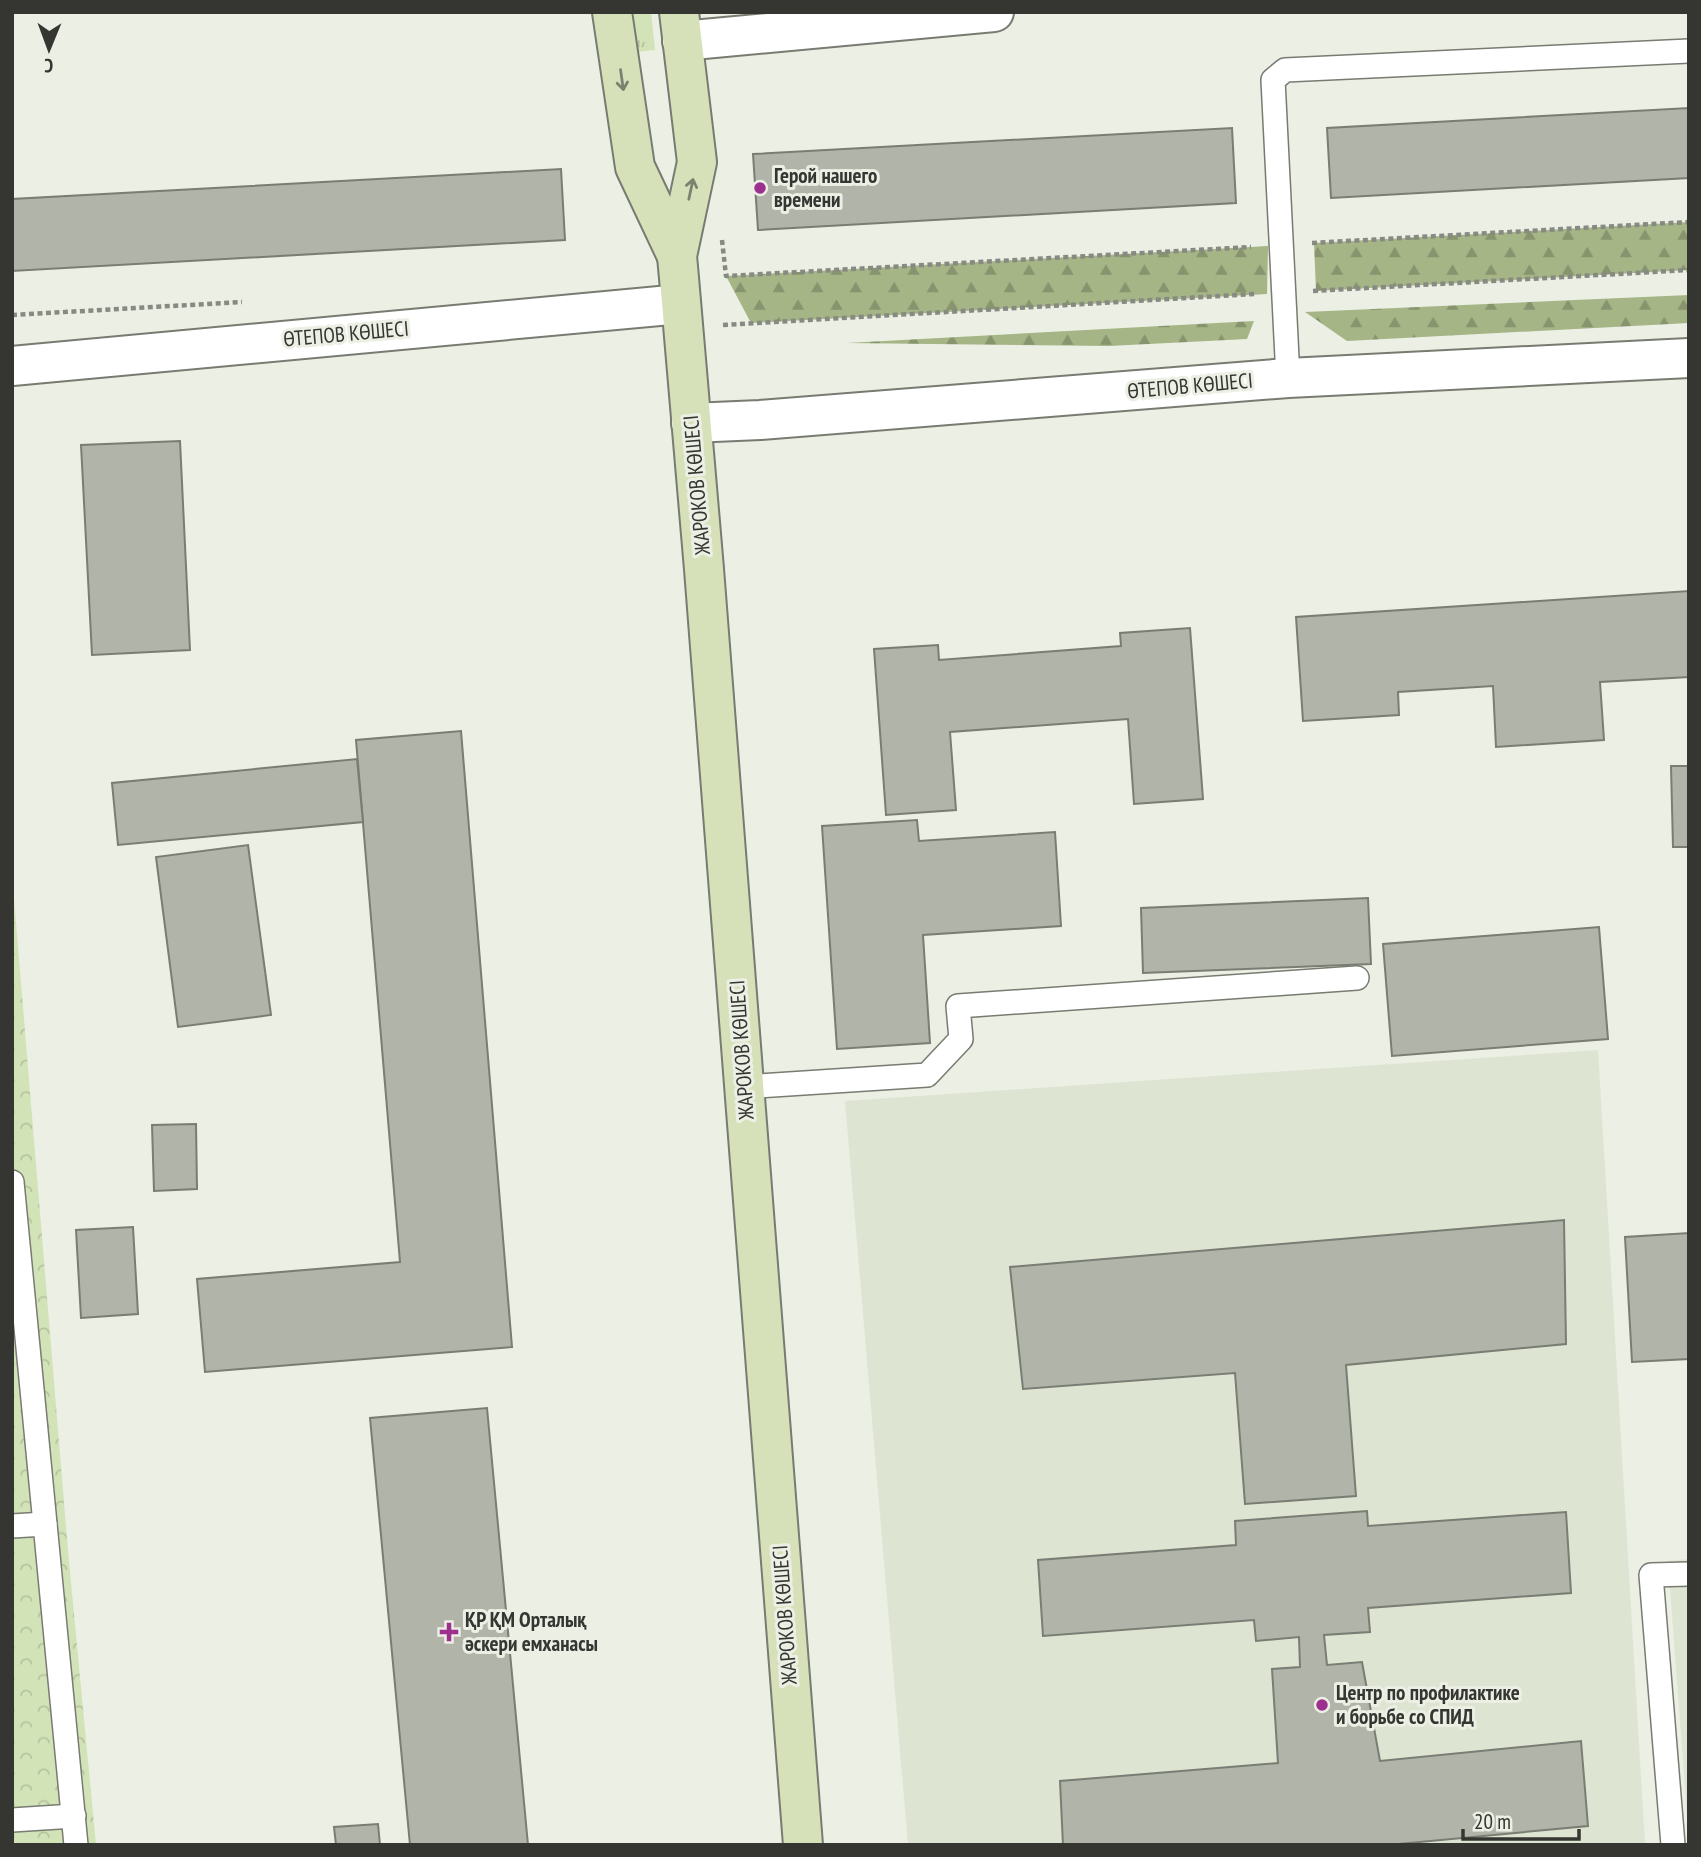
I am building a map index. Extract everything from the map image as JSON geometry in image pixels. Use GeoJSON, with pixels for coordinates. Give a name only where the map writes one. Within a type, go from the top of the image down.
{"type":"FeatureCollection","features":[{"type":"Feature","properties":{"kind":"main road","name":"ЖАРОКОВ КӨШЕСІ"},"geometry":{"type":"LineString","coordinates":[[612,12],[635,167],[677,256]]}},
{"type":"Feature","properties":{"kind":"main road","name":"ЖАРОКОВ КӨШЕСІ"},"geometry":{"type":"LineString","coordinates":[[680,27],[697,162],[677,256],[803,1845]]}},
{"type":"Feature","properties":{"kind":"street"},"geometry":{"type":"LineString","coordinates":[[680,27],[994,12]]}},
{"type":"Feature","properties":{"kind":"street","name":"ӨТЕПОВ КӨШЕСІ"},"geometry":{"type":"LineString","coordinates":[[12,366],[681,304]]}},
{"type":"Feature","properties":{"kind":"street","name":"ӨТЕПОВ КӨШЕСІ"},"geometry":{"type":"LineString","coordinates":[[691,423],[760,420],[1288,378],[1689,358]]}},
{"type":"Feature","properties":{"kind":"lane"},"geometry":{"type":"LineString","coordinates":[[1288,378],[1273,80],[1285,70],[1689,51]]}},
{"type":"Feature","properties":{"kind":"lane"},"geometry":{"type":"LineString","coordinates":[[744,1087],[927,1075],[961,1039],[958,1006],[1357,978]]}},
{"type":"Feature","properties":{"kind":"lane"},"geometry":{"type":"LineString","coordinates":[[12,1182],[76,1845]]}},
{"type":"Feature","properties":{"kind":"lane"},"geometry":{"type":"LineString","coordinates":[[12,1526],[45,1524]]}},
{"type":"Feature","properties":{"kind":"lane"},"geometry":{"type":"LineString","coordinates":[[1673,1845],[1651,1575],[1689,1574]]}},
{"type":"Feature","properties":{"kind":"lane"},"geometry":{"type":"LineString","coordinates":[[12,1820],[74,1816]]}},
{"type":"Feature","properties":{"kind":"path"},"geometry":{"type":"LineString","coordinates":[[726,276],[1689,222]]}},
{"type":"Feature","properties":{"kind":"path"},"geometry":{"type":"LineString","coordinates":[[735,324],[1689,270]]}},
{"type":"Feature","properties":{"kind":"shaded area"},"geometry":{"type":"Polygon","coordinates":[[[1598,1050],[1645,1845],[908,1845],[845,1101],[1598,1050]]]}},
{"type":"Feature","properties":{"kind":"shaded area"},"geometry":{"type":"Polygon","coordinates":[[[1689,1559],[1689,1842],[1668,1561],[1689,1559]]]}},
{"type":"Feature","properties":{"kind":"green space"},"geometry":{"type":"Polygon","coordinates":[[[631,12],[651,12],[655,50],[636,52],[631,12]]]}},
{"type":"Feature","properties":{"kind":"green space"},"geometry":{"type":"Polygon","coordinates":[[[1689,222],[1689,270],[1316,291],[1314,243],[1689,222]]]}},
{"type":"Feature","properties":{"kind":"green space"},"geometry":{"type":"Polygon","coordinates":[[[1268,246],[1267,294],[751,323],[726,276],[1268,246]]]}},
{"type":"Feature","properties":{"kind":"green space"},"geometry":{"type":"Polygon","coordinates":[[[1689,295],[1689,323],[1347,341],[1305,312],[1689,295]]]}},
{"type":"Feature","properties":{"kind":"green space"},"geometry":{"type":"Polygon","coordinates":[[[1254,321],[1247,339],[1109,346],[847,343],[1254,321]]]}},
{"type":"Feature","properties":{"kind":"green space"},"geometry":{"type":"Polygon","coordinates":[[[12,874],[68,1551],[96,1845],[12,1845],[12,874]]]}},
{"type":"Feature","properties":{"kind":"building"},"geometry":{"type":"Polygon","coordinates":[[[1689,108],[1689,178],[1331,198],[1327,128],[1689,108]]]}},
{"type":"Feature","properties":{"kind":"building"},"geometry":{"type":"Polygon","coordinates":[[[1232,128],[1236,203],[758,230],[753,154],[1232,128]]]}},
{"type":"Feature","properties":{"kind":"building"},"geometry":{"type":"Polygon","coordinates":[[[561,169],[565,240],[12,271],[12,199],[561,169]]]}},
{"type":"Feature","properties":{"kind":"building"},"geometry":{"type":"Polygon","coordinates":[[[180,441],[190,650],[92,655],[81,445],[180,441]]]}},
{"type":"Feature","properties":{"kind":"building"},"geometry":{"type":"Polygon","coordinates":[[[1689,591],[1689,677],[1600,682],[1604,740],[1496,747],[1493,686],[1398,692],[1399,715],[1303,721],[1296,617],[1689,591]]]}},
{"type":"Feature","properties":{"kind":"building"},"geometry":{"type":"Polygon","coordinates":[[[1190,628],[1203,799],[1134,804],[1128,719],[950,732],[956,810],[886,815],[874,649],[938,645],[939,660],[1121,646],[1120,633],[1190,628]]]}},
{"type":"Feature","properties":{"kind":"building"},"geometry":{"type":"Polygon","coordinates":[[[461,731],[512,1347],[205,1372],[197,1279],[400,1262],[356,740],[461,731]]]}},
{"type":"Feature","properties":{"kind":"building"},"geometry":{"type":"Polygon","coordinates":[[[357,759],[363,822],[118,845],[112,783],[357,759]]]}},
{"type":"Feature","properties":{"kind":"building"},"geometry":{"type":"Polygon","coordinates":[[[1671,766],[1689,766],[1689,847],[1673,847],[1671,766]]]}},
{"type":"Feature","properties":{"kind":"building"},"geometry":{"type":"Polygon","coordinates":[[[917,820],[919,841],[1055,832],[1061,926],[923,935],[930,1043],[837,1049],[822,826],[917,820]]]}},
{"type":"Feature","properties":{"kind":"building"},"geometry":{"type":"Polygon","coordinates":[[[248,845],[271,1015],[178,1027],[156,857],[248,845]]]}},
{"type":"Feature","properties":{"kind":"building"},"geometry":{"type":"Polygon","coordinates":[[[1368,898],[1371,964],[1143,973],[1141,908],[1368,898]]]}},
{"type":"Feature","properties":{"kind":"building"},"geometry":{"type":"Polygon","coordinates":[[[1599,927],[1608,1039],[1392,1056],[1383,944],[1599,927]]]}},
{"type":"Feature","properties":{"kind":"building"},"geometry":{"type":"Polygon","coordinates":[[[196,1124],[197,1189],[154,1191],[152,1125],[196,1124]]]}},
{"type":"Feature","properties":{"kind":"building"},"geometry":{"type":"Polygon","coordinates":[[[1564,1220],[1566,1344],[1346,1365],[1356,1496],[1245,1504],[1235,1373],[1023,1389],[1010,1267],[1564,1220]]]}},
{"type":"Feature","properties":{"kind":"building"},"geometry":{"type":"Polygon","coordinates":[[[133,1227],[138,1314],[81,1318],[76,1230],[133,1227]]]}},
{"type":"Feature","properties":{"kind":"building"},"geometry":{"type":"Polygon","coordinates":[[[1689,1233],[1689,1359],[1632,1362],[1625,1237],[1689,1233]]]}},
{"type":"Feature","properties":{"kind":"building","name":"ҚР ҚМ Орталық әскери емханасы"},"geometry":{"type":"Polygon","coordinates":[[[487,1408],[528,1845],[410,1845],[370,1418],[487,1408]]]}},
{"type":"Feature","properties":{"kind":"building","name":"Центр по профилактике и борьбе со СПИД"},"geometry":{"type":"Polygon","coordinates":[[[1367,1511],[1368,1526],[1566,1512],[1571,1593],[1368,1608],[1370,1632],[1324,1635],[1327,1665],[1362,1662],[1380,1761],[1581,1741],[1588,1826],[1388,1845],[1063,1845],[1060,1781],[1278,1763],[1272,1669],[1300,1667],[1299,1637],[1256,1641],[1254,1620],[1043,1636],[1038,1560],[1236,1545],[1235,1521],[1367,1511]]]}},
{"type":"Feature","properties":{"kind":"building"},"geometry":{"type":"Polygon","coordinates":[[[378,1824],[380,1845],[336,1845],[334,1827],[378,1824]]]}},
{"type":"Feature","properties":{"kind":"place","name":"Герой нашего времени"},"geometry":{"type":"Point","coordinates":[760,188]}},
{"type":"Feature","properties":{"kind":"place","name":"ҚР ҚМ Орталық әскери емханасы"},"geometry":{"type":"Point","coordinates":[449,1632]}},
{"type":"Feature","properties":{"kind":"place","name":"Центр по профилактике и борьбе со СПИД"},"geometry":{"type":"Point","coordinates":[1322,1705]}}]}
